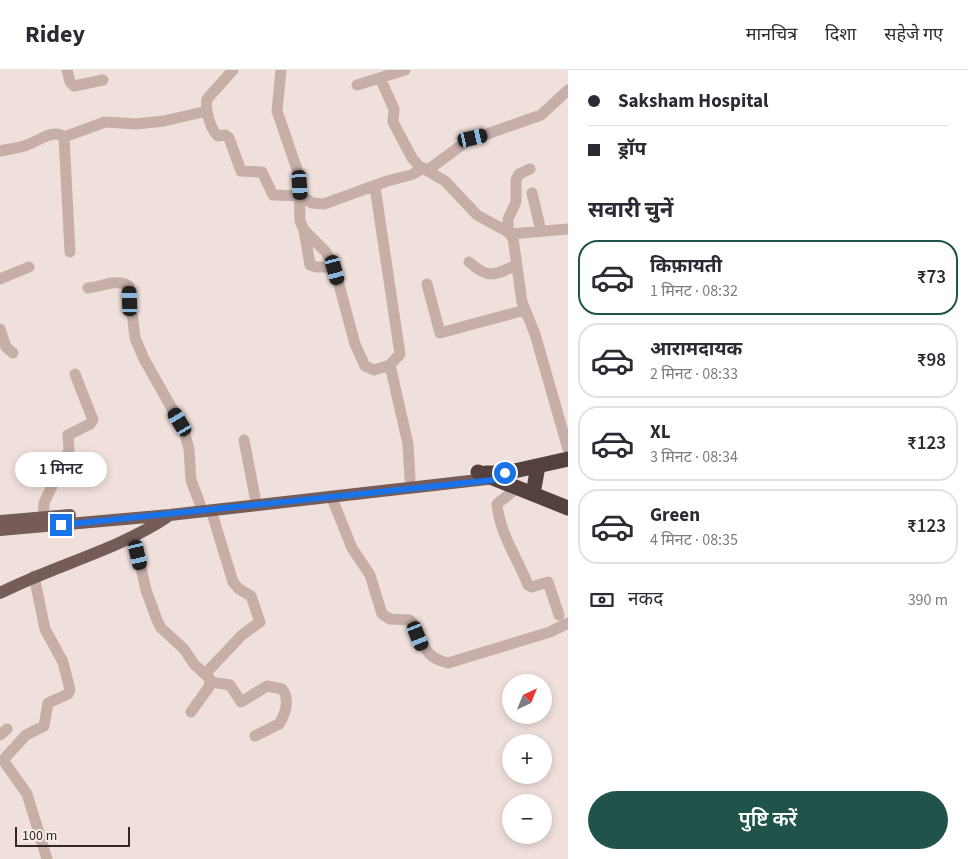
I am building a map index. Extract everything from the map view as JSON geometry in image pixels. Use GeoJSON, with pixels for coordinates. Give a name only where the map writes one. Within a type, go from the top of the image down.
{"type":"FeatureCollection","features":[{"type":"Feature","properties":{"kind":"highway"},"geometry":{"type":"LineString","coordinates":[[499,476],[568,460]]}},
{"type":"Feature","properties":{"kind":"highway"},"geometry":{"type":"LineString","coordinates":[[533,494],[538,466]]}},
{"type":"Feature","properties":{"kind":"highway"},"geometry":{"type":"LineString","coordinates":[[478,472],[499,476],[517,488],[568,508]]}},
{"type":"Feature","properties":{"kind":"highway"},"geometry":{"type":"LineString","coordinates":[[550,500],[568,515]]}},
{"type":"Feature","properties":{"kind":"main road"},"geometry":{"type":"LineString","coordinates":[[0,593],[34,576],[134,537],[174,511],[200,504],[478,472]]}},
{"type":"Feature","properties":{"kind":"main road"},"geometry":{"type":"LineString","coordinates":[[0,530],[42,522],[174,511],[212,510],[499,476]]}},
{"type":"Feature","properties":{"kind":"main road"},"geometry":{"type":"LineString","coordinates":[[0,521],[42,522]]}},
{"type":"Feature","properties":{"kind":"street"},"geometry":{"type":"LineString","coordinates":[[67,70],[70,82],[74,86],[103,80]]}},
{"type":"Feature","properties":{"kind":"street"},"geometry":{"type":"LineString","coordinates":[[233,70],[208,96],[207,111],[215,134],[229,138],[241,171],[262,172],[273,195],[301,196],[312,203],[324,204],[426,169],[467,141],[541,115],[568,90]]}},
{"type":"Feature","properties":{"kind":"street"},"geometry":{"type":"LineString","coordinates":[[282,70],[277,111],[299,175],[301,196],[300,221],[304,230],[310,265],[334,267]]}},
{"type":"Feature","properties":{"kind":"street"},"geometry":{"type":"LineString","coordinates":[[357,85],[404,70]]}},
{"type":"Feature","properties":{"kind":"street"},"geometry":{"type":"LineString","coordinates":[[380,78],[394,109],[393,122],[406,149],[416,162],[445,181],[484,220],[509,233],[568,229]]}},
{"type":"Feature","properties":{"kind":"street"},"geometry":{"type":"LineString","coordinates":[[64,137],[100,123],[136,124],[164,121],[207,111]]}},
{"type":"Feature","properties":{"kind":"street"},"geometry":{"type":"LineString","coordinates":[[0,151],[29,145],[41,137],[60,134],[64,137]]}},
{"type":"Feature","properties":{"kind":"street"},"geometry":{"type":"LineString","coordinates":[[64,137],[70,252]]}},
{"type":"Feature","properties":{"kind":"street"},"geometry":{"type":"LineString","coordinates":[[530,169],[520,174],[516,180],[516,202],[508,219],[509,233],[525,310],[535,334],[568,448]]}},
{"type":"Feature","properties":{"kind":"street"},"geometry":{"type":"LineString","coordinates":[[304,230],[322,247],[334,267],[355,344],[365,366],[374,370],[390,366],[400,354],[375,187]]}},
{"type":"Feature","properties":{"kind":"street"},"geometry":{"type":"LineString","coordinates":[[532,193],[541,231]]}},
{"type":"Feature","properties":{"kind":"street"},"geometry":{"type":"LineString","coordinates":[[469,262],[479,271],[488,275],[500,273],[516,265]]}},
{"type":"Feature","properties":{"kind":"street"},"geometry":{"type":"LineString","coordinates":[[0,279],[29,267]]}},
{"type":"Feature","properties":{"kind":"street"},"geometry":{"type":"LineString","coordinates":[[88,288],[102,287],[109,283],[126,284],[129,286],[135,338],[144,359],[183,428],[189,450],[191,480],[200,504]]}},
{"type":"Feature","properties":{"kind":"street"},"geometry":{"type":"LineString","coordinates":[[427,284],[440,333],[525,310]]}},
{"type":"Feature","properties":{"kind":"street"},"geometry":{"type":"LineString","coordinates":[[0,329],[6,347],[13,353]]}},
{"type":"Feature","properties":{"kind":"street"},"geometry":{"type":"LineString","coordinates":[[390,366],[408,444],[410,479]]}},
{"type":"Feature","properties":{"kind":"street"},"geometry":{"type":"LineString","coordinates":[[42,522],[46,498],[69,450],[68,435],[90,424],[93,420],[75,374]]}},
{"type":"Feature","properties":{"kind":"street"},"geometry":{"type":"LineString","coordinates":[[244,440],[255,497]]}},
{"type":"Feature","properties":{"kind":"street"},"geometry":{"type":"LineString","coordinates":[[517,488],[497,504],[501,529],[517,558],[528,585],[532,587],[548,582],[559,615]]}},
{"type":"Feature","properties":{"kind":"street"},"geometry":{"type":"LineString","coordinates":[[331,496],[352,548],[370,574],[382,614],[390,619],[410,620],[424,648],[432,657],[448,663],[550,632],[568,623]]}},
{"type":"Feature","properties":{"kind":"street"},"geometry":{"type":"LineString","coordinates":[[191,712],[208,678],[242,635],[260,622],[251,596],[239,589],[233,582],[212,510]]}},
{"type":"Feature","properties":{"kind":"street"},"geometry":{"type":"LineString","coordinates":[[134,537],[146,590],[161,628],[184,649],[208,678],[230,685],[241,702],[258,693],[263,687],[277,687],[286,693],[288,701],[279,724],[255,736]]}},
{"type":"Feature","properties":{"kind":"street"},"geometry":{"type":"LineString","coordinates":[[34,576],[45,629],[63,662],[70,690],[68,694],[46,705],[47,717],[44,726],[26,735],[3,760],[27,794],[47,859]]}},
{"type":"Feature","properties":{"kind":"route"},"geometry":{"type":"LineString","coordinates":[[61,525],[493,480],[505,473]]}}]}
